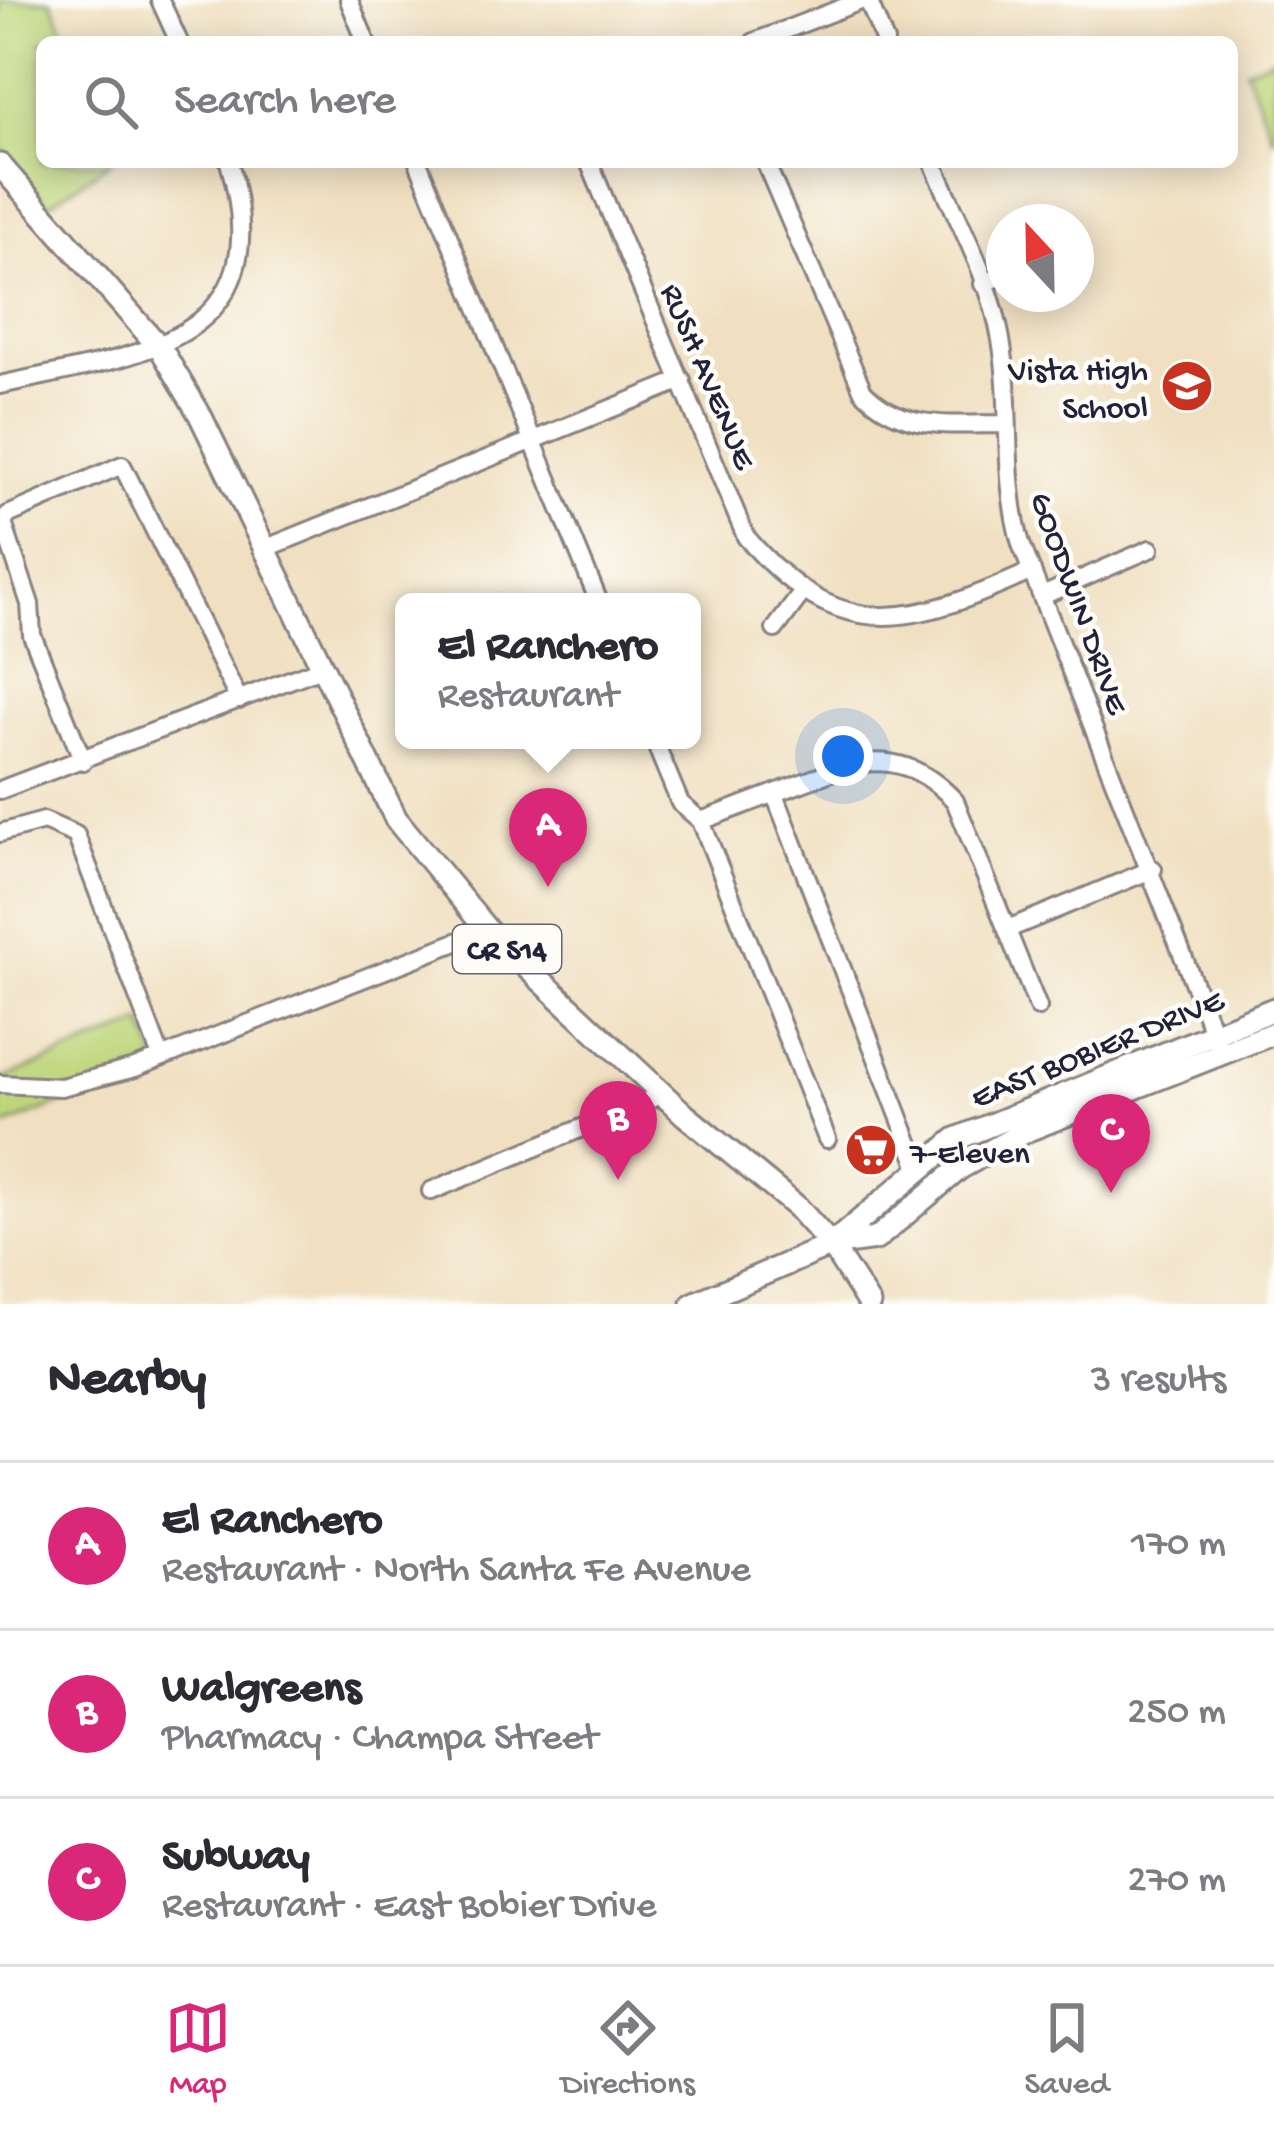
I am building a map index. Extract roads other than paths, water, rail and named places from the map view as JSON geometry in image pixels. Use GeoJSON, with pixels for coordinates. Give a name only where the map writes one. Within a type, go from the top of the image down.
{"type":"FeatureCollection","features":[{"type":"Feature","properties":{"kind":"main road","name":"CR S14"},"geometry":{"type":"LineString","coordinates":[[0,165],[161,349],[396,820],[487,930],[663,1094],[785,1196],[831,1245],[868,1304]]}},
{"type":"Feature","properties":{"kind":"main road","name":"EAST BOBIER DRIVE"},"geometry":{"type":"LineString","coordinates":[[831,1245],[876,1239],[959,1168],[1028,1130],[1218,1044],[1274,1009]]}},
{"type":"Feature","properties":{"kind":"main road","name":"EAST BOBIER DRIVE"},"geometry":{"type":"LineString","coordinates":[[831,1245],[956,1139],[980,1127],[1218,1044],[1274,1033]]}},
{"type":"Feature","properties":{"kind":"main road"},"geometry":{"type":"LineString","coordinates":[[693,1304],[831,1245]]}},
{"type":"Feature","properties":{"kind":"street"},"geometry":{"type":"LineString","coordinates":[[160,0],[176,36]]}},
{"type":"Feature","properties":{"kind":"street"},"geometry":{"type":"LineString","coordinates":[[349,0],[364,36]]}},
{"type":"Feature","properties":{"kind":"street"},"geometry":{"type":"LineString","coordinates":[[770,36],[865,0],[882,36]]}},
{"type":"Feature","properties":{"kind":"street"},"geometry":{"type":"LineString","coordinates":[[0,385],[161,349],[220,301],[234,274],[240,243],[230,168]]}},
{"type":"Feature","properties":{"kind":"street"},"geometry":{"type":"LineString","coordinates":[[420,168],[594,593]]}},
{"type":"Feature","properties":{"kind":"street","name":"RUSH AVENUE"},"geometry":{"type":"LineString","coordinates":[[592,168],[746,537],[782,580],[844,610],[888,619],[931,612],[1033,571]]}},
{"type":"Feature","properties":{"kind":"street"},"geometry":{"type":"LineString","coordinates":[[768,168],[863,391],[895,417],[920,424],[1004,424]]}},
{"type":"Feature","properties":{"kind":"street","name":"GOODWIN DRIVE"},"geometry":{"type":"LineString","coordinates":[[935,168],[1000,339],[1009,501],[1218,1044]]}},
{"type":"Feature","properties":{"kind":"street"},"geometry":{"type":"LineString","coordinates":[[264,548],[682,380]]}},
{"type":"Feature","properties":{"kind":"street"},"geometry":{"type":"LineString","coordinates":[[82,761],[32,634],[30,604],[3,523],[8,515],[122,465],[239,700]]}},
{"type":"Feature","properties":{"kind":"street"},"geometry":{"type":"LineString","coordinates":[[1042,596],[1150,549]]}},
{"type":"Feature","properties":{"kind":"street"},"geometry":{"type":"LineString","coordinates":[[776,629],[802,593]]}},
{"type":"Feature","properties":{"kind":"street"},"geometry":{"type":"LineString","coordinates":[[0,790],[321,668]]}},
{"type":"Feature","properties":{"kind":"street"},"geometry":{"type":"LineString","coordinates":[[658,749],[680,802],[701,821],[827,1139]]}},
{"type":"Feature","properties":{"kind":"street"},"geometry":{"type":"LineString","coordinates":[[701,821],[866,761],[910,765],[955,801],[1038,1007]]}},
{"type":"Feature","properties":{"kind":"street"},"geometry":{"type":"LineString","coordinates":[[775,795],[920,1170]]}},
{"type":"Feature","properties":{"kind":"street"},"geometry":{"type":"LineString","coordinates":[[0,833],[44,820],[76,835],[161,1057]]}},
{"type":"Feature","properties":{"kind":"street"},"geometry":{"type":"LineString","coordinates":[[1008,929],[1153,869]]}},
{"type":"Feature","properties":{"kind":"street"},"geometry":{"type":"LineString","coordinates":[[0,1084],[61,1087],[161,1057],[487,930]]}},
{"type":"Feature","properties":{"kind":"street"},"geometry":{"type":"LineString","coordinates":[[431,1191],[663,1094]]}},
{"type":"Feature","properties":{"kind":"place","name":"Vista High School"},"geometry":{"type":"Point","coordinates":[1187,386]}},
{"type":"Feature","properties":{"kind":"place","name":"El Ranchero"},"geometry":{"type":"Point","coordinates":[548,887]}},
{"type":"Feature","properties":{"kind":"place","name":"7-Eleven"},"geometry":{"type":"Point","coordinates":[871,1150]}},
{"type":"Feature","properties":{"kind":"place","name":"Walgreens"},"geometry":{"type":"Point","coordinates":[618,1180]}},
{"type":"Feature","properties":{"kind":"place","name":"Subway"},"geometry":{"type":"Point","coordinates":[1111,1193]}}]}
